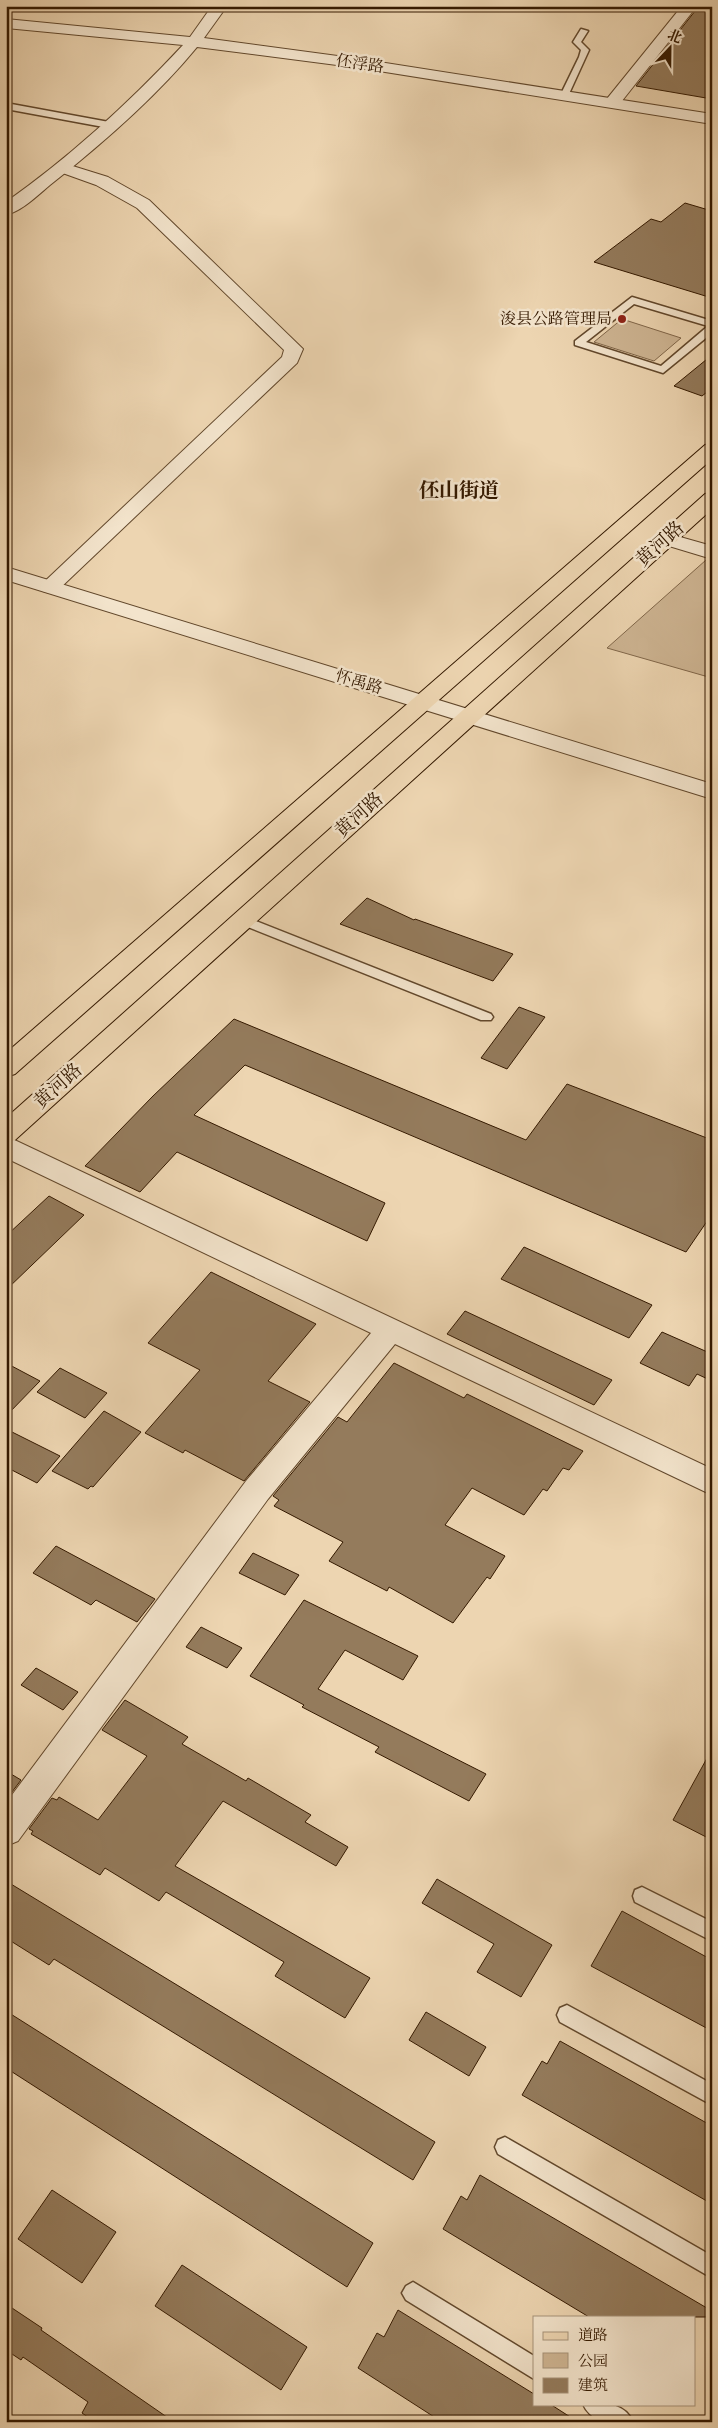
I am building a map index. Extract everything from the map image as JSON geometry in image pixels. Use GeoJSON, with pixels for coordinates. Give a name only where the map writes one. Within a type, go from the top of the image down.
{"type":"FeatureCollection","features":[{"type":"Feature","properties":{"kind":"main road","name":"黄河路"},"geometry":{"type":"LineString","coordinates":[[6,1068],[712,449]]}},
{"type":"Feature","properties":{"kind":"main road","name":"黄河路"},"geometry":{"type":"LineString","coordinates":[[6,1133],[712,498]]}},
{"type":"Feature","properties":{"kind":"street"},"geometry":{"type":"LineString","coordinates":[[6,210],[62,168],[175,64],[195,41],[220,6]]}},
{"type":"Feature","properties":{"kind":"street"},"geometry":{"type":"LineString","coordinates":[[612,103],[690,6]]}},
{"type":"Feature","properties":{"kind":"street","name":"伾浮路"},"geometry":{"type":"LineString","coordinates":[[6,24],[241,46],[712,119]]}},
{"type":"Feature","properties":{"kind":"street"},"geometry":{"type":"LineString","coordinates":[[50,587],[290,359],[294,349],[143,204],[102,181],[62,168]]}},
{"type":"Feature","properties":{"kind":"street"},"geometry":{"type":"LineString","coordinates":[[666,539],[712,553]]}},
{"type":"Feature","properties":{"kind":"street","name":"怀禹路"},"geometry":{"type":"LineString","coordinates":[[6,573],[712,792]]}},
{"type":"Feature","properties":{"kind":"street"},"geometry":{"type":"LineString","coordinates":[[6,1146],[712,1483]]}},
{"type":"Feature","properties":{"kind":"street"},"geometry":{"type":"LineString","coordinates":[[6,1830],[257,1490],[390,1330]]}},
{"type":"Feature","properties":{"kind":"lane"},"geometry":{"type":"LineString","coordinates":[[564,96],[583,57],[585,50],[577,42],[584,31]]}},
{"type":"Feature","properties":{"kind":"lane"},"geometry":{"type":"LineString","coordinates":[[6,106],[110,125]]}},
{"type":"Feature","properties":{"kind":"lane"},"geometry":{"type":"LineString","coordinates":[[712,324],[632,300],[579,343],[663,370],[712,328]]}},
{"type":"Feature","properties":{"kind":"lane"},"geometry":{"type":"LineString","coordinates":[[242,920],[486,1017]]}},
{"type":"Feature","properties":{"kind":"lane"},"geometry":{"type":"LineString","coordinates":[[642,1896],[712,1932]]}},
{"type":"Feature","properties":{"kind":"lane"},"geometry":{"type":"LineString","coordinates":[[567,2015],[712,2095]]}},
{"type":"Feature","properties":{"kind":"lane"},"geometry":{"type":"LineString","coordinates":[[505,2147],[712,2268]]}},
{"type":"Feature","properties":{"kind":"lane"},"geometry":{"type":"LineString","coordinates":[[413,2293],[533,2367]]}},
{"type":"Feature","properties":{"kind":"lane"},"geometry":{"type":"LineString","coordinates":[[597,2406],[622,2422]]}},
{"type":"Feature","properties":{"kind":"green space"},"geometry":{"type":"Polygon","coordinates":[[[622,319],[681,338],[654,361],[594,342],[622,319]]]}},
{"type":"Feature","properties":{"kind":"green space"},"geometry":{"type":"Polygon","coordinates":[[[706,560],[712,562],[712,678],[607,648],[706,560]]]}},
{"type":"Feature","properties":{"kind":"building"},"geometry":{"type":"Polygon","coordinates":[[[699,6],[712,6],[712,99],[636,86],[699,6]]]}},
{"type":"Feature","properties":{"kind":"building"},"geometry":{"type":"Polygon","coordinates":[[[685,203],[712,211],[712,298],[594,262],[651,219],[661,222],[685,203]]]}},
{"type":"Feature","properties":{"kind":"building"},"geometry":{"type":"Polygon","coordinates":[[[712,355],[712,388],[702,396],[674,386],[712,355]]]}},
{"type":"Feature","properties":{"kind":"building"},"geometry":{"type":"Polygon","coordinates":[[[367,898],[414,920],[513,954],[493,981],[340,924],[367,898]]]}},
{"type":"Feature","properties":{"kind":"building"},"geometry":{"type":"Polygon","coordinates":[[[519,1007],[545,1017],[507,1069],[481,1058],[519,1007]]]}},
{"type":"Feature","properties":{"kind":"building"},"geometry":{"type":"Polygon","coordinates":[[[234,1019],[526,1140],[567,1084],[712,1140],[712,1214],[686,1252],[245,1065],[194,1115],[385,1203],[367,1241],[177,1152],[140,1192],[85,1166],[153,1096],[234,1019]]]}},
{"type":"Feature","properties":{"kind":"building"},"geometry":{"type":"Polygon","coordinates":[[[49,1196],[84,1215],[6,1290],[6,1236],[49,1196]]]}},
{"type":"Feature","properties":{"kind":"building"},"geometry":{"type":"Polygon","coordinates":[[[524,1247],[652,1305],[629,1338],[501,1279],[524,1247]]]}},
{"type":"Feature","properties":{"kind":"building"},"geometry":{"type":"Polygon","coordinates":[[[211,1272],[316,1324],[268,1381],[310,1402],[244,1481],[185,1450],[183,1453],[145,1433],[200,1370],[148,1343],[211,1272]]]}},
{"type":"Feature","properties":{"kind":"building"},"geometry":{"type":"Polygon","coordinates":[[[465,1311],[612,1380],[594,1405],[447,1334],[465,1311]]]}},
{"type":"Feature","properties":{"kind":"building"},"geometry":{"type":"Polygon","coordinates":[[[662,1332],[712,1354],[712,1381],[697,1374],[689,1386],[640,1363],[662,1332]]]}},
{"type":"Feature","properties":{"kind":"building"},"geometry":{"type":"Polygon","coordinates":[[[6,1363],[40,1381],[6,1416],[6,1363]]]}},
{"type":"Feature","properties":{"kind":"building"},"geometry":{"type":"Polygon","coordinates":[[[394,1363],[464,1398],[467,1394],[583,1451],[569,1470],[563,1468],[547,1491],[543,1489],[524,1515],[472,1488],[445,1525],[505,1556],[490,1579],[487,1577],[453,1623],[389,1587],[387,1591],[329,1561],[343,1542],[274,1506],[279,1500],[273,1496],[338,1417],[347,1422],[394,1363]]]}},
{"type":"Feature","properties":{"kind":"building"},"geometry":{"type":"Polygon","coordinates":[[[60,1368],[107,1393],[85,1418],[37,1392],[60,1368]]]}},
{"type":"Feature","properties":{"kind":"building"},"geometry":{"type":"Polygon","coordinates":[[[104,1411],[141,1432],[93,1487],[91,1486],[88,1489],[52,1471],[104,1411]]]}},
{"type":"Feature","properties":{"kind":"building"},"geometry":{"type":"Polygon","coordinates":[[[6,1429],[60,1456],[37,1483],[6,1467],[6,1429]]]}},
{"type":"Feature","properties":{"kind":"building"},"geometry":{"type":"Polygon","coordinates":[[[56,1546],[155,1599],[137,1622],[96,1600],[91,1605],[33,1573],[56,1546]]]}},
{"type":"Feature","properties":{"kind":"building"},"geometry":{"type":"Polygon","coordinates":[[[253,1553],[299,1575],[285,1595],[239,1573],[253,1553]]]}},
{"type":"Feature","properties":{"kind":"building"},"geometry":{"type":"Polygon","coordinates":[[[304,1600],[418,1656],[403,1680],[345,1650],[318,1689],[486,1774],[469,1801],[375,1752],[379,1747],[302,1707],[304,1705],[250,1676],[304,1600]]]}},
{"type":"Feature","properties":{"kind":"building"},"geometry":{"type":"Polygon","coordinates":[[[201,1627],[242,1648],[227,1668],[186,1647],[201,1627]]]}},
{"type":"Feature","properties":{"kind":"building"},"geometry":{"type":"Polygon","coordinates":[[[36,1668],[78,1692],[63,1710],[21,1685],[36,1668]]]}},
{"type":"Feature","properties":{"kind":"building"},"geometry":{"type":"Polygon","coordinates":[[[125,1700],[188,1737],[182,1744],[246,1781],[248,1778],[311,1815],[305,1822],[348,1847],[336,1866],[223,1801],[175,1866],[370,1978],[345,2018],[275,1976],[284,1962],[166,1892],[159,1901],[105,1868],[100,1875],[31,1834],[33,1831],[29,1829],[52,1798],[57,1800],[59,1797],[98,1820],[147,1756],[102,1730],[125,1700]]]}},
{"type":"Feature","properties":{"kind":"building"},"geometry":{"type":"Polygon","coordinates":[[[712,1749],[712,1840],[673,1820],[712,1749]]]}},
{"type":"Feature","properties":{"kind":"building"},"geometry":{"type":"Polygon","coordinates":[[[6,1771],[21,1780],[6,1800],[6,1771]]]}},
{"type":"Feature","properties":{"kind":"building"},"geometry":{"type":"Polygon","coordinates":[[[437,1879],[552,1945],[521,1997],[477,1972],[494,1944],[422,1903],[437,1879]]]}},
{"type":"Feature","properties":{"kind":"building"},"geometry":{"type":"Polygon","coordinates":[[[6,1881],[435,2142],[413,2180],[54,1959],[49,1965],[6,1938],[6,1881]]]}},
{"type":"Feature","properties":{"kind":"building"},"geometry":{"type":"Polygon","coordinates":[[[622,1911],[712,1960],[712,2031],[591,1966],[622,1911]]]}},
{"type":"Feature","properties":{"kind":"building"},"geometry":{"type":"Polygon","coordinates":[[[6,2011],[373,2243],[347,2287],[6,2068],[6,2011]]]}},
{"type":"Feature","properties":{"kind":"building"},"geometry":{"type":"Polygon","coordinates":[[[426,2012],[486,2047],[469,2076],[409,2040],[426,2012]]]}},
{"type":"Feature","properties":{"kind":"building"},"geometry":{"type":"Polygon","coordinates":[[[560,2041],[712,2126],[712,2204],[522,2095],[542,2061],[547,2064],[560,2041]]]}},
{"type":"Feature","properties":{"kind":"building"},"geometry":{"type":"Polygon","coordinates":[[[480,2175],[712,2311],[712,2317],[587,2316],[443,2229],[461,2196],[467,2200],[480,2175]]]}},
{"type":"Feature","properties":{"kind":"building"},"geometry":{"type":"Polygon","coordinates":[[[52,2190],[116,2232],[82,2283],[18,2239],[52,2190]]]}},
{"type":"Feature","properties":{"kind":"building"},"geometry":{"type":"Polygon","coordinates":[[[182,2265],[307,2347],[281,2390],[155,2306],[182,2265]]]}},
{"type":"Feature","properties":{"kind":"building"},"geometry":{"type":"Polygon","coordinates":[[[6,2304],[174,2422],[95,2422],[82,2413],[88,2402],[23,2357],[21,2360],[6,2350],[6,2304]]]}},
{"type":"Feature","properties":{"kind":"building"},"geometry":{"type":"Polygon","coordinates":[[[398,2310],[533,2393],[533,2406],[553,2406],[578,2422],[442,2422],[358,2368],[377,2333],[384,2337],[398,2310]]]}},
{"type":"Feature","properties":{"kind":"place","name":"浚县公路管理局"},"geometry":{"type":"Point","coordinates":[622,319]}},
{"type":"Feature","properties":{"kind":"district","name":"伾山街道"},"geometry":{"type":"Point","coordinates":[459,491]}}]}
